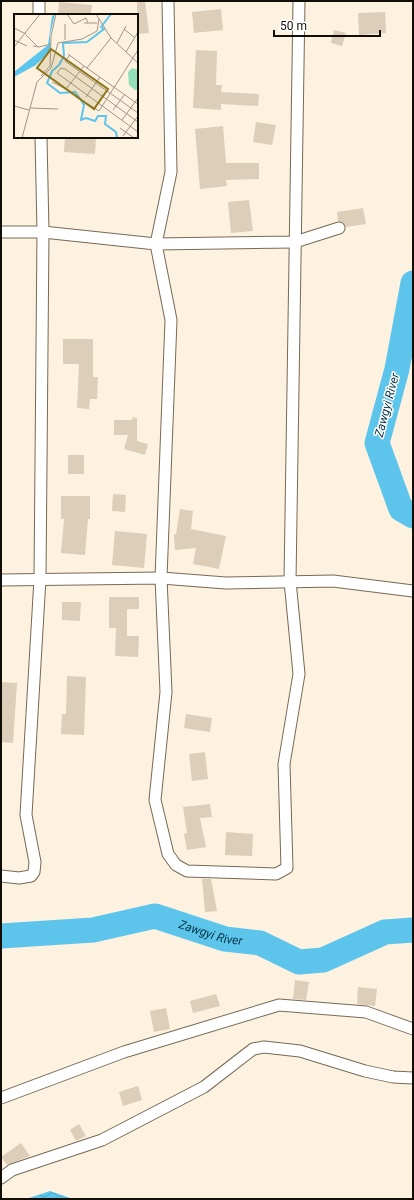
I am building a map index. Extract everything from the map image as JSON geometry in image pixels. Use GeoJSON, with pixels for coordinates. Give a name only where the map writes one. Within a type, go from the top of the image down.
{"type":"FeatureCollection","features":[{"type":"Feature","properties":{"kind":"street"},"geometry":{"type":"LineString","coordinates":[[39,1],[39,14]]}},
{"type":"Feature","properties":{"kind":"street"},"geometry":{"type":"LineString","coordinates":[[168,1],[170,172],[156,244],[171,320],[161,578],[166,692],[154,800],[168,854],[176,865],[187,871],[276,874],[287,868],[284,764],[298,674],[290,582],[300,1]]}},
{"type":"Feature","properties":{"kind":"street"},"geometry":{"type":"LineString","coordinates":[[1,876],[19,878],[31,876],[34,872],[35,862],[26,815],[40,579],[43,232],[41,138]]}},
{"type":"Feature","properties":{"kind":"street"},"geometry":{"type":"LineString","coordinates":[[1,232],[43,232],[156,244],[295,242],[339,228]]}},
{"type":"Feature","properties":{"kind":"street"},"geometry":{"type":"LineString","coordinates":[[1,580],[161,578],[226,583],[333,581],[413,591]]}},
{"type":"Feature","properties":{"kind":"street"},"geometry":{"type":"LineString","coordinates":[[1,1098],[124,1052],[279,1005],[366,1012],[413,1029]]}},
{"type":"Feature","properties":{"kind":"street"},"geometry":{"type":"LineString","coordinates":[[1,1178],[12,1170],[102,1140],[204,1087],[253,1049],[264,1047],[300,1051],[365,1071],[393,1077],[413,1078]]}},
{"type":"Feature","properties":{"kind":"water"},"geometry":{"type":"Polygon","coordinates":[[[50,1191],[73,1199],[26,1199],[50,1191]]]}},
{"type":"Feature","properties":{"kind":"building"},"geometry":{"type":"Polygon","coordinates":[[[137,1],[145,1],[149,33],[138,34],[137,1]]]}},
{"type":"Feature","properties":{"kind":"building"},"geometry":{"type":"Polygon","coordinates":[[[59,2],[92,5],[91,14],[58,14],[59,2]]]}},
{"type":"Feature","properties":{"kind":"building"},"geometry":{"type":"Polygon","coordinates":[[[221,9],[223,30],[194,33],[192,12],[221,9]]]}},
{"type":"Feature","properties":{"kind":"building"},"geometry":{"type":"Polygon","coordinates":[[[385,12],[386,33],[359,35],[358,13],[385,12]]]}},
{"type":"Feature","properties":{"kind":"building"},"geometry":{"type":"Polygon","coordinates":[[[334,30],[346,33],[342,46],[331,43],[334,30]]]}},
{"type":"Feature","properties":{"kind":"building"},"geometry":{"type":"Polygon","coordinates":[[[196,50],[217,51],[216,85],[222,85],[221,92],[259,94],[258,106],[221,104],[221,110],[193,108],[196,50]]]}},
{"type":"Feature","properties":{"kind":"building"},"geometry":{"type":"Polygon","coordinates":[[[256,122],[276,125],[272,145],[253,142],[256,122]]]}},
{"type":"Feature","properties":{"kind":"building"},"geometry":{"type":"Polygon","coordinates":[[[223,126],[226,163],[259,163],[259,179],[226,180],[227,186],[200,189],[195,129],[223,126]]]}},
{"type":"Feature","properties":{"kind":"building"},"geometry":{"type":"Polygon","coordinates":[[[65,138],[96,138],[95,154],[64,152],[65,138]]]}},
{"type":"Feature","properties":{"kind":"building"},"geometry":{"type":"Polygon","coordinates":[[[249,200],[253,231],[231,233],[228,202],[249,200]]]}},
{"type":"Feature","properties":{"kind":"building"},"geometry":{"type":"Polygon","coordinates":[[[363,208],[366,224],[346,227],[343,223],[338,221],[337,212],[363,208]]]}},
{"type":"Feature","properties":{"kind":"building"},"geometry":{"type":"Polygon","coordinates":[[[63,339],[93,339],[93,377],[98,377],[97,399],[90,399],[89,409],[77,408],[79,364],[63,364],[63,339]]]}},
{"type":"Feature","properties":{"kind":"building"},"geometry":{"type":"Polygon","coordinates":[[[133,417],[137,418],[137,441],[148,444],[145,455],[124,449],[128,435],[114,435],[114,420],[132,420],[133,417]]]}},
{"type":"Feature","properties":{"kind":"building"},"geometry":{"type":"Polygon","coordinates":[[[68,455],[84,455],[84,474],[68,474],[68,455]]]}},
{"type":"Feature","properties":{"kind":"building"},"geometry":{"type":"Polygon","coordinates":[[[113,494],[126,495],[125,512],[112,511],[113,494]]]}},
{"type":"Feature","properties":{"kind":"building"},"geometry":{"type":"Polygon","coordinates":[[[61,496],[90,496],[90,519],[88,519],[85,555],[61,553],[64,519],[61,519],[61,496]]]}},
{"type":"Feature","properties":{"kind":"building"},"geometry":{"type":"Polygon","coordinates":[[[180,509],[193,511],[191,529],[226,536],[219,569],[193,564],[196,548],[175,550],[174,534],[176,534],[180,509]]]}},
{"type":"Feature","properties":{"kind":"building"},"geometry":{"type":"Polygon","coordinates":[[[115,531],[147,534],[144,568],[112,565],[115,531]]]}},
{"type":"Feature","properties":{"kind":"building"},"geometry":{"type":"Polygon","coordinates":[[[109,597],[139,597],[139,609],[127,609],[127,636],[139,636],[138,657],[115,656],[116,628],[109,628],[109,597]]]}},
{"type":"Feature","properties":{"kind":"building"},"geometry":{"type":"Polygon","coordinates":[[[62,602],[81,602],[80,621],[62,620],[62,602]]]}},
{"type":"Feature","properties":{"kind":"building"},"geometry":{"type":"Polygon","coordinates":[[[67,676],[86,677],[84,735],[61,734],[62,714],[66,714],[67,676]]]}},
{"type":"Feature","properties":{"kind":"building"},"geometry":{"type":"Polygon","coordinates":[[[1,682],[17,683],[13,743],[1,742],[1,682]]]}},
{"type":"Feature","properties":{"kind":"building"},"geometry":{"type":"Polygon","coordinates":[[[186,714],[212,718],[210,732],[184,728],[186,714]]]}},
{"type":"Feature","properties":{"kind":"building"},"geometry":{"type":"Polygon","coordinates":[[[205,752],[208,779],[192,781],[189,754],[205,752]]]}},
{"type":"Feature","properties":{"kind":"building"},"geometry":{"type":"Polygon","coordinates":[[[210,804],[212,817],[200,818],[206,847],[187,850],[184,834],[187,833],[183,807],[210,804]]]}},
{"type":"Feature","properties":{"kind":"building"},"geometry":{"type":"Polygon","coordinates":[[[226,832],[253,834],[252,856],[225,855],[226,832]]]}},
{"type":"Feature","properties":{"kind":"building"},"geometry":{"type":"Polygon","coordinates":[[[202,879],[211,879],[217,911],[205,912],[202,879]]]}},
{"type":"Feature","properties":{"kind":"building"},"geometry":{"type":"Polygon","coordinates":[[[295,980],[309,982],[306,1000],[293,999],[295,980]]]}},
{"type":"Feature","properties":{"kind":"building"},"geometry":{"type":"Polygon","coordinates":[[[358,987],[377,989],[375,1006],[357,1004],[358,987]]]}},
{"type":"Feature","properties":{"kind":"building"},"geometry":{"type":"Polygon","coordinates":[[[216,994],[220,1006],[193,1013],[190,1001],[216,994]]]}},
{"type":"Feature","properties":{"kind":"building"},"geometry":{"type":"Polygon","coordinates":[[[166,1008],[170,1029],[154,1032],[150,1011],[166,1008]]]}},
{"type":"Feature","properties":{"kind":"building"},"geometry":{"type":"Polygon","coordinates":[[[138,1086],[142,1100],[123,1106],[119,1092],[138,1086]]]}},
{"type":"Feature","properties":{"kind":"building"},"geometry":{"type":"Polygon","coordinates":[[[79,1124],[86,1136],[76,1141],[70,1130],[79,1124]]]}},
{"type":"Feature","properties":{"kind":"building"},"geometry":{"type":"Polygon","coordinates":[[[21,1143],[30,1156],[7,1165],[1,1157],[21,1143]]]}},
{"type":"Feature","properties":{"kind":"waterway","name":"Zawgyi River"},"geometry":{"type":"LineString","coordinates":[[413,283],[397,369],[377,443],[401,509],[413,516]]}},
{"type":"Feature","properties":{"kind":"waterway","name":"Zawgyi River"},"geometry":{"type":"LineString","coordinates":[[1,936],[93,930],[155,916],[225,939],[260,943],[299,962],[323,960],[385,932],[413,930]]}}]}
